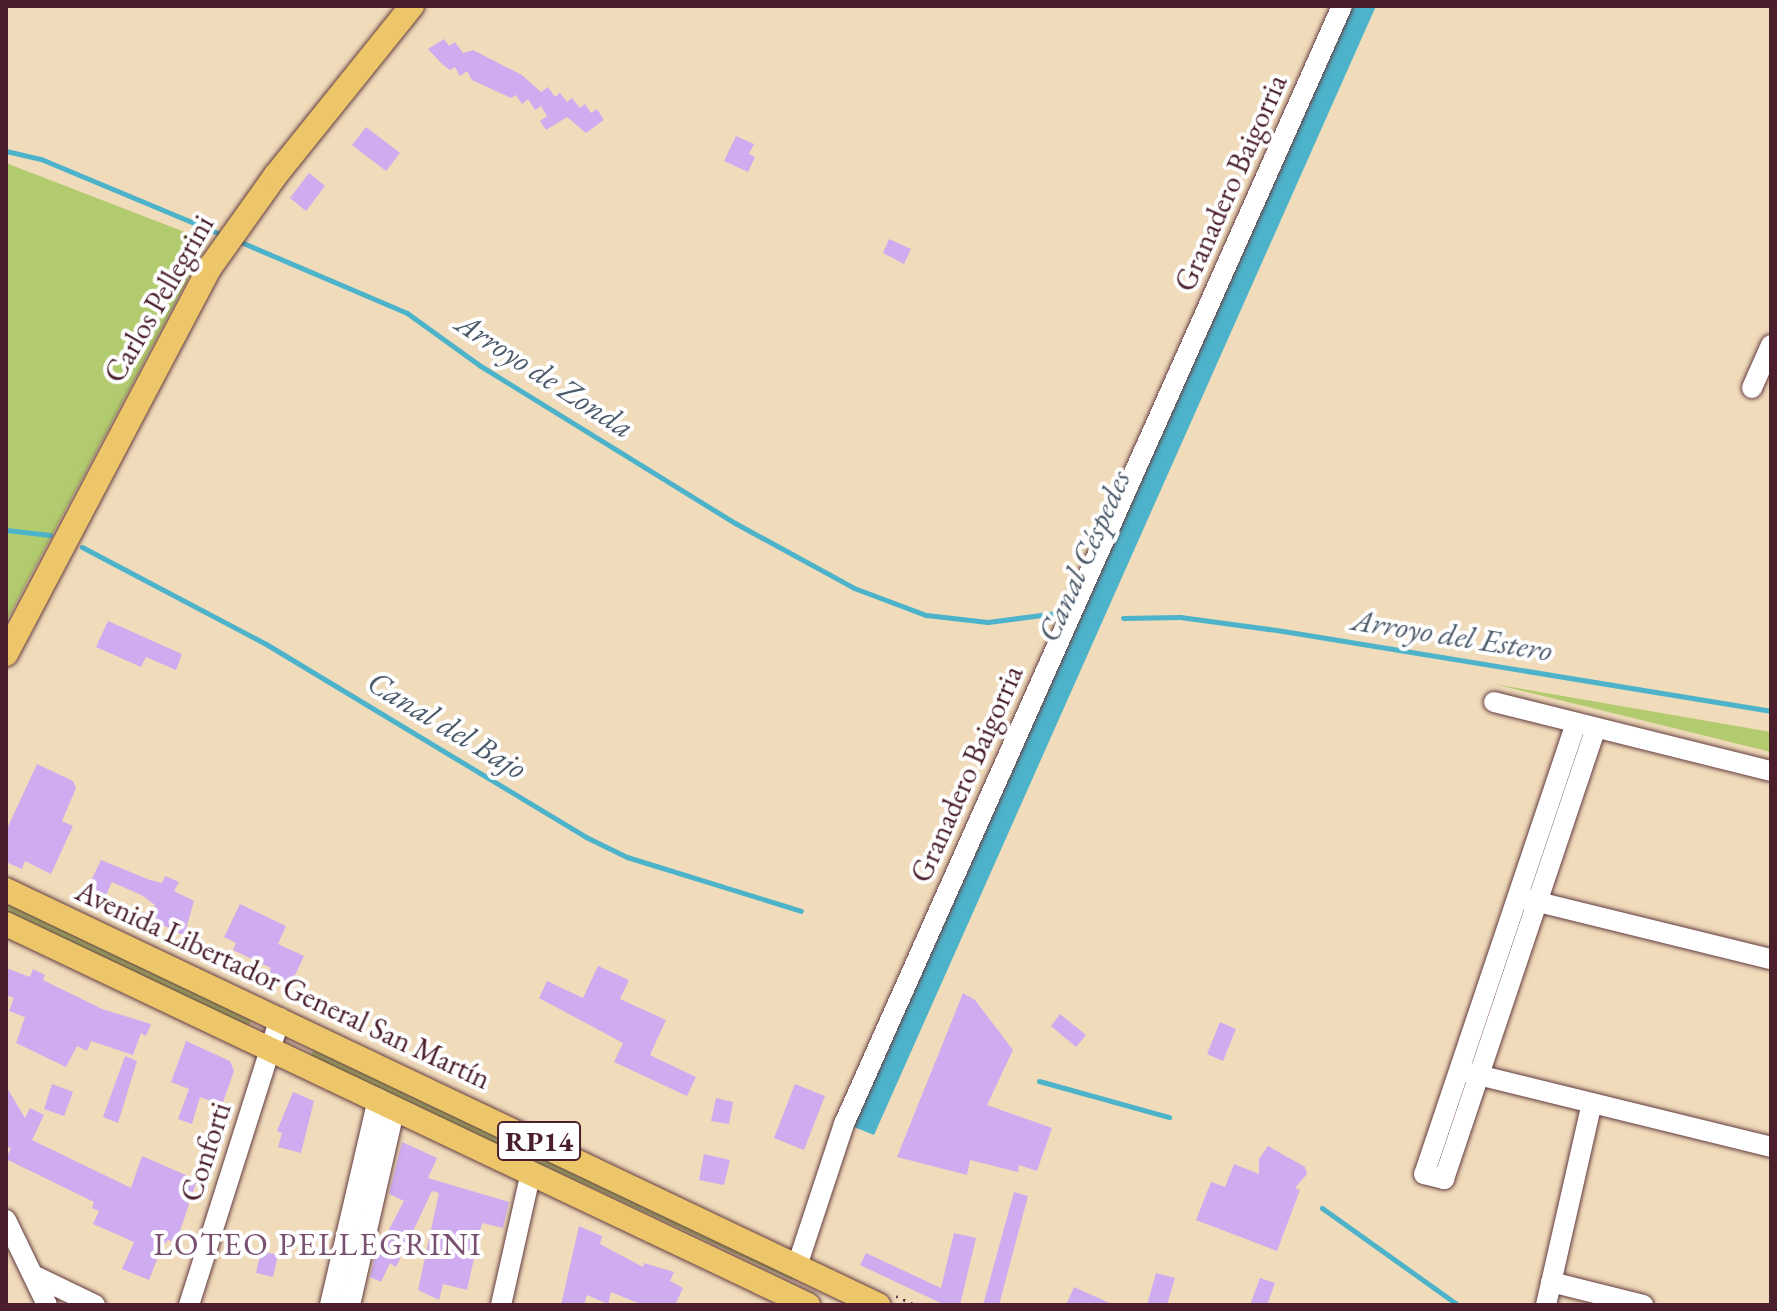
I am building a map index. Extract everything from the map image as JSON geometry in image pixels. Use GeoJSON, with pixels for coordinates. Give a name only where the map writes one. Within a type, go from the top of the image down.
{"type":"FeatureCollection","features":[{"type":"Feature","properties":{"kind":"main road","name":"Carlos Pellegrini"},"geometry":{"type":"LineString","coordinates":[[6,654],[171,334],[230,238],[412,6]]}},
{"type":"Feature","properties":{"kind":"main road","name":"Avenida Libertador General San Martín"},"geometry":{"type":"LineString","coordinates":[[6,890],[808,1271],[841,1297],[878,1305]]}},
{"type":"Feature","properties":{"kind":"main road","name":"Avenida Libertador General San Martín"},"geometry":{"type":"LineString","coordinates":[[6,924],[807,1305]]}},
{"type":"Feature","properties":{"kind":"street","name":"Granadero Baigorria"},"geometry":{"type":"LineString","coordinates":[[807,1305],[808,1271],[844,1124],[1342,6]]}},
{"type":"Feature","properties":{"kind":"street"},"geometry":{"type":"LineString","coordinates":[[1752,388],[1771,345]]}},
{"type":"Feature","properties":{"kind":"street"},"geometry":{"type":"LineString","coordinates":[[1494,702],[1771,771]]}},
{"type":"Feature","properties":{"kind":"street"},"geometry":{"type":"LineString","coordinates":[[1576,723],[1528,899],[1479,1075],[1444,1179],[1424,1174],[1459,1070],[1528,899],[1596,728]]}},
{"type":"Feature","properties":{"kind":"street"},"geometry":{"type":"LineString","coordinates":[[1528,899],[1771,959]]}},
{"type":"Feature","properties":{"kind":"street","name":"Conforti"},"geometry":{"type":"LineString","coordinates":[[189,1305],[280,1018]]}},
{"type":"Feature","properties":{"kind":"street"},"geometry":{"type":"LineString","coordinates":[[1459,1070],[1771,1147]]}},
{"type":"Feature","properties":{"kind":"street"},"geometry":{"type":"LineString","coordinates":[[330,1305],[386,1103]]}},
{"type":"Feature","properties":{"kind":"street"},"geometry":{"type":"LineString","coordinates":[[350,1305],[386,1103]]}},
{"type":"Feature","properties":{"kind":"street"},"geometry":{"type":"LineString","coordinates":[[1546,1305],[1592,1103]]}},
{"type":"Feature","properties":{"kind":"street"},"geometry":{"type":"LineString","coordinates":[[501,1305],[531,1172]]}},
{"type":"Feature","properties":{"kind":"street"},"geometry":{"type":"LineString","coordinates":[[6,1220],[47,1305]]}},
{"type":"Feature","properties":{"kind":"street"},"geometry":{"type":"LineString","coordinates":[[33,1275],[95,1305]]}},
{"type":"Feature","properties":{"kind":"street"},"geometry":{"type":"LineString","coordinates":[[1551,1282],[1643,1305]]}},
{"type":"Feature","properties":{"kind":"green space"},"geometry":{"type":"Polygon","coordinates":[[[6,163],[208,241],[6,622],[6,163]]]}},
{"type":"Feature","properties":{"kind":"green space"},"geometry":{"type":"Polygon","coordinates":[[[1494,684],[1771,732],[1771,752],[1494,684]]]}},
{"type":"Feature","properties":{"kind":"green space"},"geometry":{"type":"Polygon","coordinates":[[[6,900],[251,1022],[247,1026],[6,915],[6,900]]]}},
{"type":"Feature","properties":{"kind":"green space"},"geometry":{"type":"Polygon","coordinates":[[[314,1048],[793,1278],[311,1058],[314,1048]]]}},
{"type":"Feature","properties":{"kind":"water"},"geometry":{"type":"Polygon","coordinates":[[[1348,6],[1376,6],[874,1135],[849,1125],[1348,6]]]}},
{"type":"Feature","properties":{"kind":"building"},"geometry":{"type":"Polygon","coordinates":[[[444,39],[449,46],[455,42],[463,53],[473,50],[522,75],[541,92],[548,87],[555,97],[560,93],[567,102],[572,98],[580,108],[585,104],[591,113],[597,109],[604,120],[586,133],[567,117],[546,130],[540,121],[547,116],[541,106],[535,110],[528,99],[522,104],[516,95],[511,98],[472,80],[467,71],[460,76],[455,67],[450,70],[442,64],[428,49],[444,39]]]}},
{"type":"Feature","properties":{"kind":"building"},"geometry":{"type":"Polygon","coordinates":[[[366,127],[400,153],[386,171],[352,145],[366,127]]]}},
{"type":"Feature","properties":{"kind":"building"},"geometry":{"type":"Polygon","coordinates":[[[736,136],[754,144],[749,154],[755,157],[748,172],[724,161],[736,136]]]}},
{"type":"Feature","properties":{"kind":"building"},"geometry":{"type":"Polygon","coordinates":[[[309,173],[325,186],[306,211],[290,198],[309,173]]]}},
{"type":"Feature","properties":{"kind":"building"},"geometry":{"type":"Polygon","coordinates":[[[889,239],[911,249],[904,264],[883,253],[889,239]]]}},
{"type":"Feature","properties":{"kind":"building"},"geometry":{"type":"Polygon","coordinates":[[[108,621],[182,654],[176,670],[146,657],[141,667],[96,647],[108,621]]]}},
{"type":"Feature","properties":{"kind":"building"},"geometry":{"type":"Polygon","coordinates":[[[37,764],[73,781],[76,788],[62,821],[73,826],[51,874],[25,861],[22,869],[6,862],[6,831],[37,764]]]}},
{"type":"Feature","properties":{"kind":"building"},"geometry":{"type":"Polygon","coordinates":[[[101,860],[150,880],[162,883],[165,876],[179,882],[174,891],[194,901],[184,936],[149,918],[155,905],[143,896],[112,882],[106,895],[88,887],[101,860]]]}},
{"type":"Feature","properties":{"kind":"building"},"geometry":{"type":"Polygon","coordinates":[[[240,904],[286,926],[278,944],[304,956],[289,988],[267,978],[271,968],[233,950],[236,943],[224,937],[240,904]]]}},
{"type":"Feature","properties":{"kind":"building"},"geometry":{"type":"Polygon","coordinates":[[[598,966],[629,980],[620,999],[666,1020],[650,1055],[696,1077],[687,1096],[614,1062],[623,1043],[539,998],[547,981],[583,998],[598,966]]]}},
{"type":"Feature","properties":{"kind":"building"},"geometry":{"type":"Polygon","coordinates":[[[6,968],[30,977],[33,969],[45,975],[43,980],[102,1009],[151,1024],[146,1036],[141,1033],[133,1055],[91,1041],[87,1051],[77,1046],[66,1067],[16,1043],[25,1017],[9,1011],[14,998],[6,995],[6,968]]]}},
{"type":"Feature","properties":{"kind":"building"},"geometry":{"type":"Polygon","coordinates":[[[963,993],[975,1000],[1013,1050],[987,1105],[1052,1128],[1037,1171],[1019,1165],[1018,1172],[970,1160],[967,1175],[897,1157],[963,993]]]}},
{"type":"Feature","properties":{"kind":"building"},"geometry":{"type":"Polygon","coordinates":[[[1060,1014],[1086,1035],[1076,1047],[1051,1026],[1060,1014]]]}},
{"type":"Feature","properties":{"kind":"building"},"geometry":{"type":"Polygon","coordinates":[[[1220,1022],[1236,1029],[1223,1061],[1207,1054],[1220,1022]]]}},
{"type":"Feature","properties":{"kind":"building"},"geometry":{"type":"Polygon","coordinates":[[[186,1041],[230,1061],[234,1071],[222,1105],[200,1097],[192,1124],[178,1119],[189,1089],[171,1082],[186,1041]]]}},
{"type":"Feature","properties":{"kind":"building"},"geometry":{"type":"Polygon","coordinates":[[[125,1056],[137,1061],[118,1123],[103,1117],[125,1056]]]}},
{"type":"Feature","properties":{"kind":"building"},"geometry":{"type":"Polygon","coordinates":[[[52,1084],[73,1092],[64,1116],[44,1109],[52,1084]]]}},
{"type":"Feature","properties":{"kind":"building"},"geometry":{"type":"Polygon","coordinates":[[[795,1084],[825,1096],[804,1150],[774,1138],[795,1084]]]}},
{"type":"Feature","properties":{"kind":"building"},"geometry":{"type":"Polygon","coordinates":[[[6,1086],[25,1118],[30,1108],[44,1115],[32,1140],[131,1188],[142,1156],[197,1180],[176,1243],[168,1240],[162,1247],[149,1280],[122,1269],[134,1242],[93,1224],[99,1211],[92,1208],[94,1202],[6,1159],[11,1148],[6,1146],[6,1086]]]}},
{"type":"Feature","properties":{"kind":"building"},"geometry":{"type":"Polygon","coordinates":[[[293,1092],[314,1101],[301,1153],[278,1147],[282,1133],[277,1131],[293,1092]]]}},
{"type":"Feature","properties":{"kind":"building"},"geometry":{"type":"Polygon","coordinates":[[[716,1098],[733,1102],[729,1124],[711,1121],[716,1098]]]}},
{"type":"Feature","properties":{"kind":"building"},"geometry":{"type":"Polygon","coordinates":[[[402,1142],[437,1158],[428,1178],[509,1202],[503,1228],[482,1223],[467,1290],[443,1284],[439,1300],[418,1290],[439,1193],[432,1191],[396,1267],[390,1263],[381,1282],[370,1277],[375,1256],[404,1201],[389,1194],[402,1142]]]}},
{"type":"Feature","properties":{"kind":"building"},"geometry":{"type":"Polygon","coordinates":[[[1268,1146],[1305,1167],[1307,1174],[1295,1188],[1300,1190],[1277,1251],[1196,1220],[1211,1182],[1225,1187],[1234,1164],[1259,1174],[1259,1159],[1268,1146]]]}},
{"type":"Feature","properties":{"kind":"building"},"geometry":{"type":"Polygon","coordinates":[[[704,1154],[730,1160],[724,1185],[699,1180],[704,1154]]]}},
{"type":"Feature","properties":{"kind":"building"},"geometry":{"type":"Polygon","coordinates":[[[1014,1192],[1028,1196],[999,1305],[983,1305],[1014,1192]]]}},
{"type":"Feature","properties":{"kind":"building"},"geometry":{"type":"Polygon","coordinates":[[[579,1226],[602,1236],[600,1244],[643,1267],[644,1263],[674,1272],[670,1281],[683,1288],[675,1305],[643,1305],[611,1292],[608,1304],[587,1295],[584,1305],[561,1305],[579,1226]]]}},
{"type":"Feature","properties":{"kind":"building"},"geometry":{"type":"Polygon","coordinates":[[[954,1233],[976,1238],[960,1305],[945,1305],[860,1265],[866,1253],[941,1288],[954,1233]]]}},
{"type":"Feature","properties":{"kind":"building"},"geometry":{"type":"Polygon","coordinates":[[[261,1251],[278,1255],[273,1277],[256,1273],[261,1251]]]}},
{"type":"Feature","properties":{"kind":"building"},"geometry":{"type":"Polygon","coordinates":[[[1156,1273],[1175,1278],[1167,1305],[1147,1305],[1156,1273]]]}},
{"type":"Feature","properties":{"kind":"building"},"geometry":{"type":"Polygon","coordinates":[[[1260,1278],[1275,1283],[1267,1305],[1250,1305],[1260,1278]]]}},
{"type":"Feature","properties":{"kind":"building"},"geometry":{"type":"Polygon","coordinates":[[[1074,1287],[1114,1305],[1066,1305],[1074,1287]]]}},
{"type":"Feature","properties":{"kind":"waterway","name":"Arroyo de Zonda"},"geometry":{"type":"LineString","coordinates":[[6,151],[41,159],[223,235]]}},
{"type":"Feature","properties":{"kind":"waterway","name":"Arroyo de Zonda"},"geometry":{"type":"LineString","coordinates":[[236,240],[407,313],[479,365],[735,523],[854,588],[926,615],[988,622],[1056,613]]}},
{"type":"Feature","properties":{"kind":"waterway","name":"Canal del Bajo"},"geometry":{"type":"LineString","coordinates":[[6,530],[50,535]]}},
{"type":"Feature","properties":{"kind":"waterway","name":"Canal del Bajo"},"geometry":{"type":"LineString","coordinates":[[82,547],[266,644],[586,837],[627,857],[801,911]]}},
{"type":"Feature","properties":{"kind":"waterway","name":"Arroyo del Estero"},"geometry":{"type":"LineString","coordinates":[[1123,618],[1180,617],[1283,631],[1771,711]]}},
{"type":"Feature","properties":{"kind":"waterway","name":"Canal del Bajo"},"geometry":{"type":"LineString","coordinates":[[1039,1081],[1169,1117]]}},
{"type":"Feature","properties":{"kind":"waterway","name":"Canal del Bajo"},"geometry":{"type":"LineString","coordinates":[[1322,1208],[1458,1305]]}},
{"type":"Feature","properties":{"kind":"district","name":"LOTEO PELLEGRINI"},"geometry":{"type":"Point","coordinates":[318,1244]}},
{"type":"Feature","properties":{"kind":"water label","name":"Canal Céspedes"},"geometry":{"type":"Point","coordinates":[1084,556]}}]}
